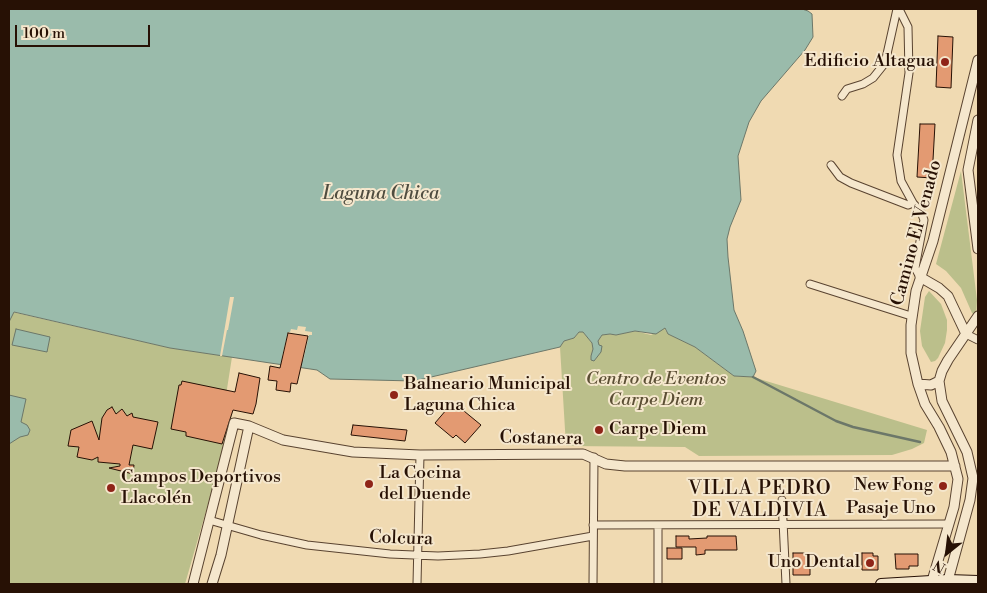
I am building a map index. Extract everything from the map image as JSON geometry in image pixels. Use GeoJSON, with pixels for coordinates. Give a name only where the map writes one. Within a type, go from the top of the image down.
{"type":"FeatureCollection","features":[{"type":"Feature","properties":{"kind":"main road"},"geometry":{"type":"LineString","coordinates":[[880,584],[978,581]]}},
{"type":"Feature","properties":{"kind":"street"},"geometry":{"type":"LineString","coordinates":[[842,96],[847,89],[863,84],[873,78],[885,62],[898,9]]}},
{"type":"Feature","properties":{"kind":"street"},"geometry":{"type":"LineString","coordinates":[[898,9],[908,27],[909,73],[897,155],[901,181],[913,203],[921,212],[924,224],[916,268],[920,277],[939,288],[948,296],[966,334],[978,340]]}},
{"type":"Feature","properties":{"kind":"street","name":"Camino El Venado"},"geometry":{"type":"LineString","coordinates":[[931,582],[958,490],[958,479],[948,446],[926,404],[918,384],[911,353],[911,316],[920,277],[933,241],[978,60]]}},
{"type":"Feature","properties":{"kind":"street"},"geometry":{"type":"LineString","coordinates":[[957,146],[965,134],[978,121]]}},
{"type":"Feature","properties":{"kind":"street","name":"Camino El Venado"},"geometry":{"type":"LineString","coordinates":[[978,121],[968,170],[978,250]]}},
{"type":"Feature","properties":{"kind":"street"},"geometry":{"type":"LineString","coordinates":[[971,148],[978,140]]}},
{"type":"Feature","properties":{"kind":"street"},"geometry":{"type":"LineString","coordinates":[[831,166],[840,177],[851,183],[908,205],[913,203]]}},
{"type":"Feature","properties":{"kind":"street"},"geometry":{"type":"LineString","coordinates":[[810,284],[911,316]]}},
{"type":"Feature","properties":{"kind":"street"},"geometry":{"type":"LineString","coordinates":[[948,582],[970,500],[973,478],[967,452],[942,401],[939,381],[948,360],[978,316]]}},
{"type":"Feature","properties":{"kind":"street"},"geometry":{"type":"LineString","coordinates":[[918,384],[931,385],[939,381]]}},
{"type":"Feature","properties":{"kind":"street"},"geometry":{"type":"LineString","coordinates":[[193,584],[234,423],[249,426],[212,584]]}},
{"type":"Feature","properties":{"kind":"street","name":"Costanera"},"geometry":{"type":"LineString","coordinates":[[249,426],[283,440],[345,451],[420,455],[583,454],[594,457],[606,464],[624,466],[955,466]]}},
{"type":"Feature","properties":{"kind":"street"},"geometry":{"type":"LineString","coordinates":[[417,584],[420,455]]}},
{"type":"Feature","properties":{"kind":"street"},"geometry":{"type":"LineString","coordinates":[[593,584],[594,457]]}},
{"type":"Feature","properties":{"kind":"street"},"geometry":{"type":"LineString","coordinates":[[782,500],[786,584]]}},
{"type":"Feature","properties":{"kind":"street","name":"Colcura"},"geometry":{"type":"LineString","coordinates":[[210,520],[284,541],[334,549],[418,555],[459,555],[508,551],[593,536]]}},
{"type":"Feature","properties":{"kind":"street","name":"Pasaje Uno"},"geometry":{"type":"LineString","coordinates":[[593,525],[949,524]]}},
{"type":"Feature","properties":{"kind":"street"},"geometry":{"type":"LineString","coordinates":[[658,525],[658,584]]}},
{"type":"Feature","properties":{"kind":"green space"},"geometry":{"type":"Polygon","coordinates":[[[961,171],[977,300],[976,316],[972,313],[961,288],[946,271],[936,264],[961,171]]]}},
{"type":"Feature","properties":{"kind":"green space"},"geometry":{"type":"Polygon","coordinates":[[[929,291],[941,304],[947,320],[945,343],[938,358],[931,362],[922,346],[920,331],[925,297],[929,291]]]}},
{"type":"Feature","properties":{"kind":"green space","name":"Campos Deportivos Llacolén"},"geometry":{"type":"Polygon","coordinates":[[[12,312],[170,348],[232,357],[224,408],[233,410],[225,445],[185,584],[9,584],[9,322],[12,312]]]}},
{"type":"Feature","properties":{"kind":"green space","name":"Centro de Eventos Carpe Diem"},"geometry":{"type":"Polygon","coordinates":[[[664,328],[668,334],[695,347],[734,376],[753,377],[927,430],[924,443],[892,455],[699,456],[685,447],[566,446],[560,347],[564,341],[574,338],[579,332],[583,332],[592,343],[595,359],[598,354],[598,341],[602,335],[616,335],[635,331],[651,335],[664,328]]]}},
{"type":"Feature","properties":{"kind":"water","name":"Laguna Chica"},"geometry":{"type":"Polygon","coordinates":[[[9,9],[802,9],[808,11],[812,14],[813,37],[805,50],[761,101],[749,122],[738,156],[741,200],[727,239],[728,257],[734,310],[756,371],[753,377],[734,376],[695,347],[668,334],[665,328],[656,334],[635,331],[616,335],[602,335],[598,341],[599,345],[602,346],[601,352],[594,361],[591,360],[592,343],[583,332],[579,332],[574,338],[564,341],[560,347],[414,381],[330,379],[317,370],[170,348],[14,312],[9,322],[9,9]]]}},
{"type":"Feature","properties":{"kind":"water"},"geometry":{"type":"Polygon","coordinates":[[[16,329],[50,337],[47,352],[12,345],[16,329]]]}},
{"type":"Feature","properties":{"kind":"water"},"geometry":{"type":"Polygon","coordinates":[[[9,395],[26,399],[21,422],[27,425],[30,430],[28,435],[20,437],[9,444],[9,395]]]}},
{"type":"Feature","properties":{"kind":"pier"},"geometry":{"type":"Polygon","coordinates":[[[230,297],[234,297],[222,356],[220,356],[230,297]]]}},
{"type":"Feature","properties":{"kind":"pier"},"geometry":{"type":"Polygon","coordinates":[[[298,326],[306,327],[305,331],[312,332],[312,335],[309,335],[303,361],[282,357],[288,332],[291,329],[297,330],[298,326]]]}},
{"type":"Feature","properties":{"kind":"building","name":"Edificio Altagua"},"geometry":{"type":"Polygon","coordinates":[[[938,36],[953,37],[951,88],[936,87],[938,36]]]}},
{"type":"Feature","properties":{"kind":"building"},"geometry":{"type":"Polygon","coordinates":[[[920,124],[935,124],[932,178],[917,177],[920,124]]]}},
{"type":"Feature","properties":{"kind":"building"},"geometry":{"type":"Polygon","coordinates":[[[288,333],[308,336],[297,384],[291,383],[290,392],[276,390],[277,381],[268,380],[270,366],[280,368],[288,333]]]}},
{"type":"Feature","properties":{"kind":"building"},"geometry":{"type":"Polygon","coordinates":[[[239,373],[260,378],[256,404],[253,414],[233,410],[222,444],[186,436],[186,432],[171,429],[179,385],[181,385],[182,381],[235,392],[239,373]]]}},
{"type":"Feature","properties":{"kind":"building"},"geometry":{"type":"Polygon","coordinates":[[[453,402],[481,425],[465,443],[456,435],[453,438],[435,423],[453,402]]]}},
{"type":"Feature","properties":{"kind":"building"},"geometry":{"type":"Polygon","coordinates":[[[112,407],[116,414],[122,409],[127,416],[132,413],[133,417],[158,422],[152,449],[133,445],[129,465],[134,465],[133,474],[109,468],[120,466],[120,464],[98,462],[98,457],[92,460],[77,457],[79,447],[68,446],[71,430],[92,421],[99,440],[102,418],[107,410],[112,407]]]}},
{"type":"Feature","properties":{"kind":"building"},"geometry":{"type":"Polygon","coordinates":[[[353,425],[407,430],[405,441],[351,435],[353,425]]]}},
{"type":"Feature","properties":{"kind":"building"},"geometry":{"type":"Polygon","coordinates":[[[676,536],[689,536],[689,539],[707,538],[707,536],[736,536],[737,550],[705,550],[705,554],[696,555],[696,547],[676,547],[676,536]]]}},
{"type":"Feature","properties":{"kind":"building"},"geometry":{"type":"Polygon","coordinates":[[[667,548],[682,548],[682,559],[667,559],[667,548]]]}},
{"type":"Feature","properties":{"kind":"building"},"geometry":{"type":"Polygon","coordinates":[[[793,553],[810,553],[810,575],[793,575],[793,553]]]}},
{"type":"Feature","properties":{"kind":"building","name":"Uno Dental"},"geometry":{"type":"Polygon","coordinates":[[[862,553],[873,553],[873,556],[878,556],[878,570],[862,570],[862,553]]]}},
{"type":"Feature","properties":{"kind":"building"},"geometry":{"type":"Polygon","coordinates":[[[895,554],[918,554],[918,566],[909,566],[909,569],[896,569],[895,554]]]}},
{"type":"Feature","properties":{"kind":"waterway"},"geometry":{"type":"LineString","coordinates":[[753,377],[836,421],[853,427],[920,442]]}},
{"type":"Feature","properties":{"kind":"place","name":"Edificio Altagua"},"geometry":{"type":"Point","coordinates":[945,62]}},
{"type":"Feature","properties":{"kind":"place","name":"Balneario Municipal Laguna Chica"},"geometry":{"type":"Point","coordinates":[394,395]}},
{"type":"Feature","properties":{"kind":"place","name":"Carpe Diem"},"geometry":{"type":"Point","coordinates":[599,430]}},
{"type":"Feature","properties":{"kind":"place","name":"La Cocina del Duende"},"geometry":{"type":"Point","coordinates":[369,484]}},
{"type":"Feature","properties":{"kind":"place","name":"New Fong"},"geometry":{"type":"Point","coordinates":[943,486]}},
{"type":"Feature","properties":{"kind":"place","name":"Campos Deportivos Llacolén"},"geometry":{"type":"Point","coordinates":[111,488]}},
{"type":"Feature","properties":{"kind":"place","name":"Uno Dental"},"geometry":{"type":"Point","coordinates":[870,563]}},
{"type":"Feature","properties":{"kind":"district","name":"VILLA PEDRO DE VALDIVIA"},"geometry":{"type":"Point","coordinates":[760,500]}}]}
